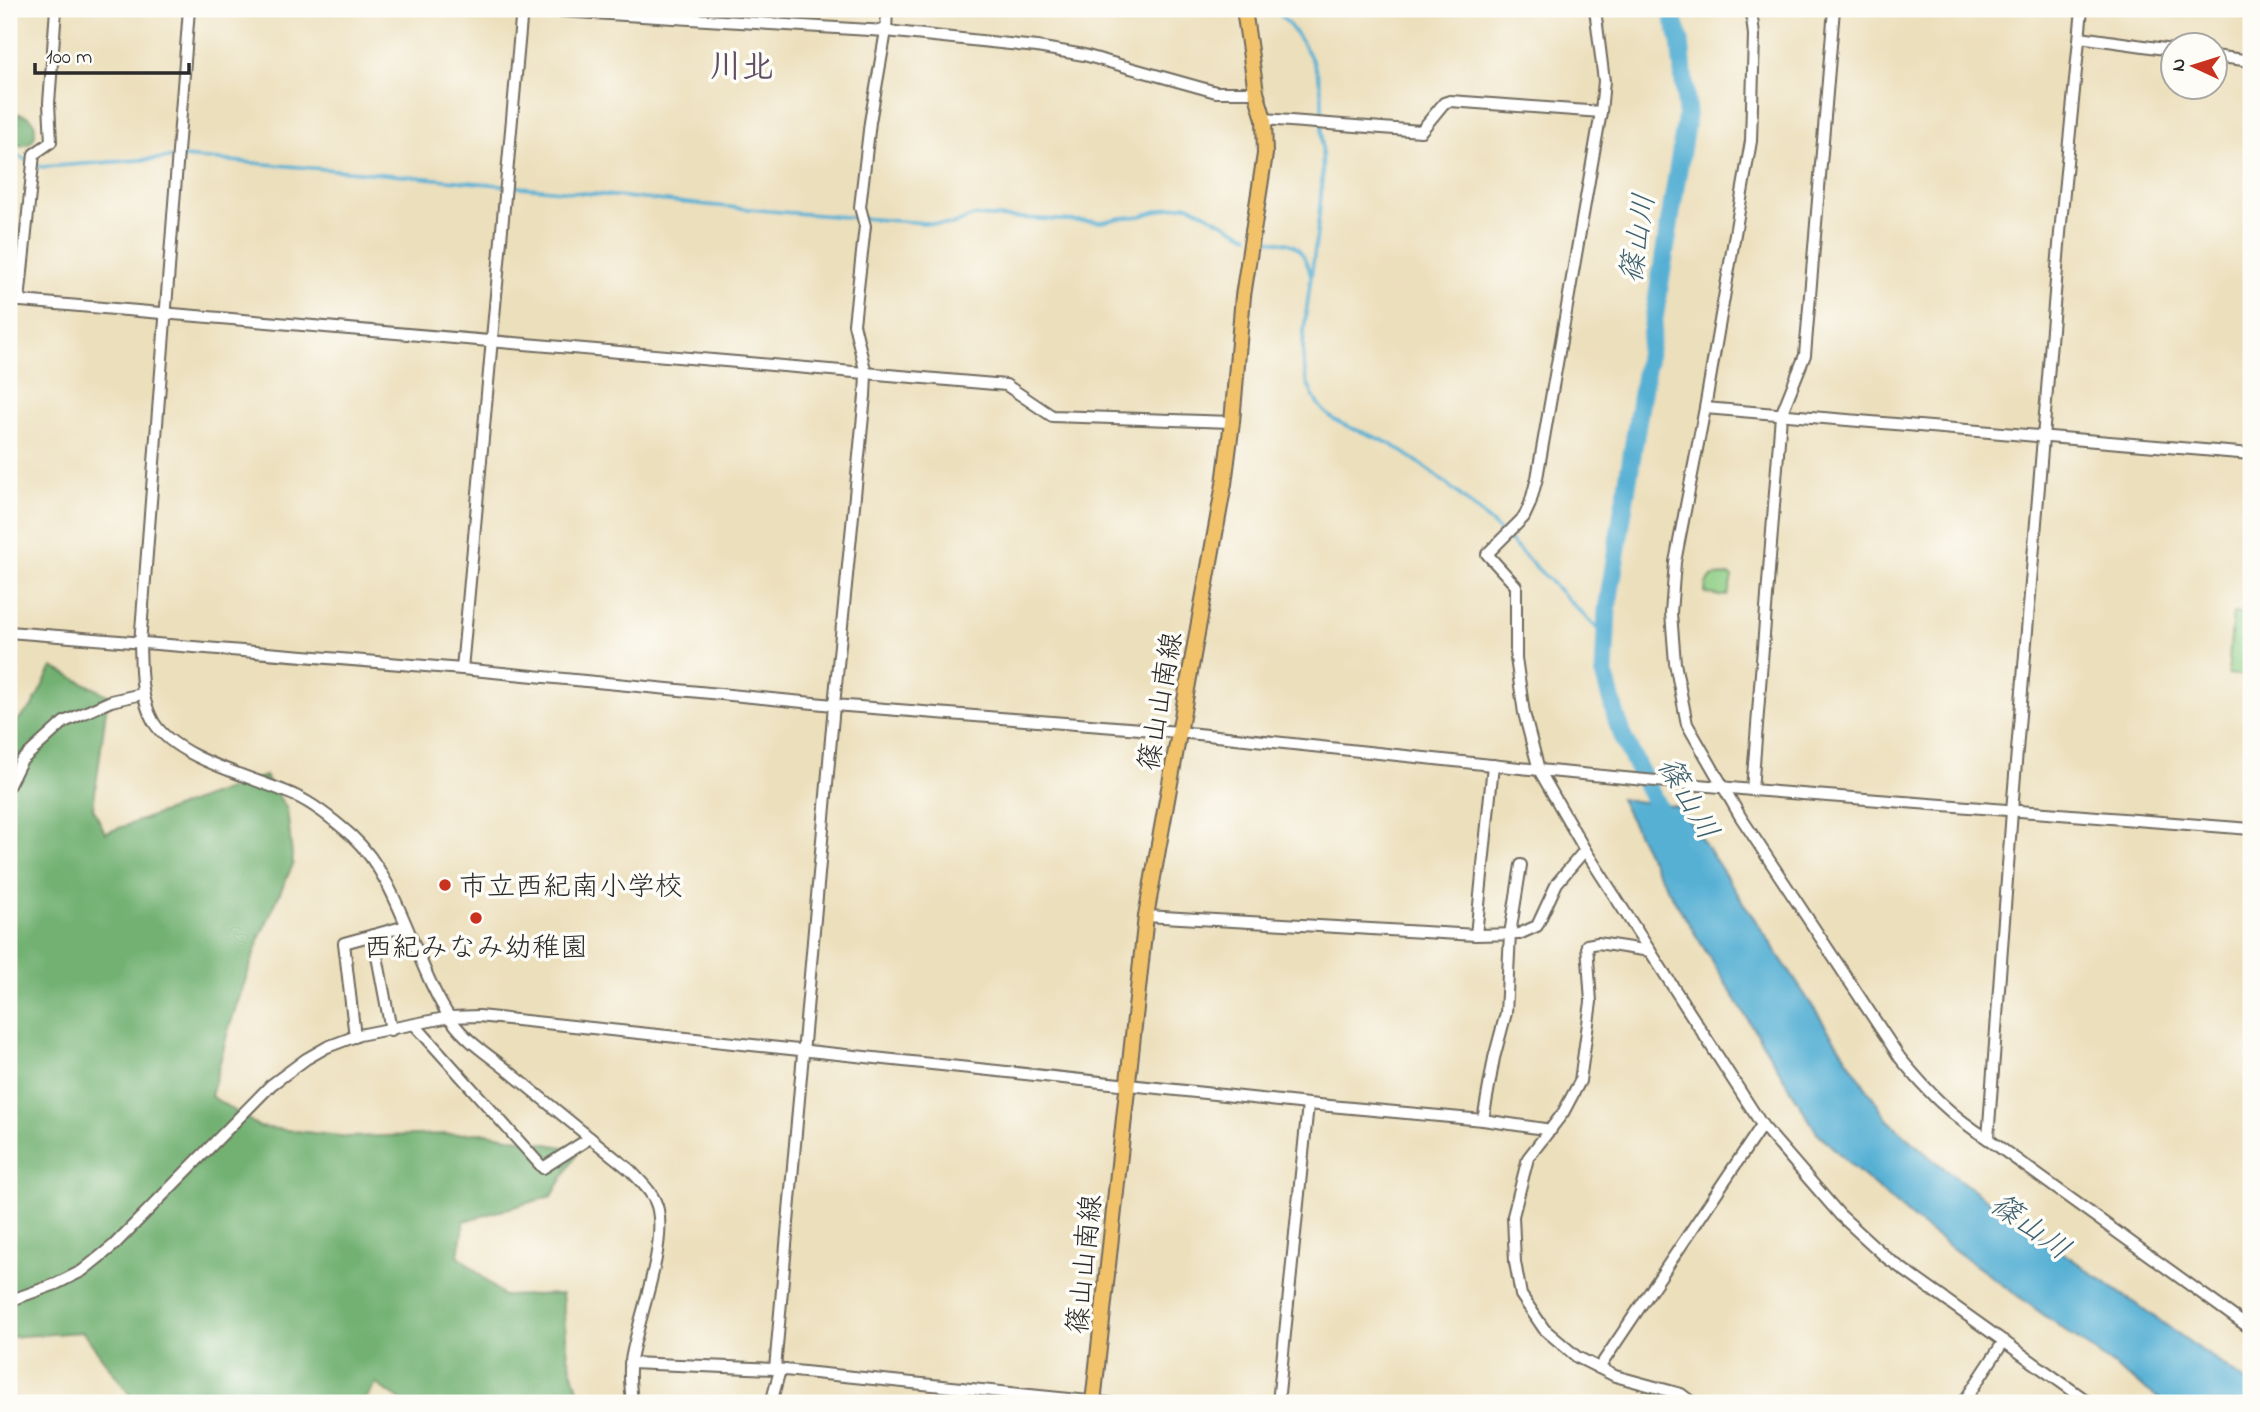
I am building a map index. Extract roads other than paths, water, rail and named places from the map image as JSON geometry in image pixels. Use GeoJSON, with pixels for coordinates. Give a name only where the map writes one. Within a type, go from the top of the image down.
{"type":"FeatureCollection","features":[{"type":"Feature","properties":{"kind":"main road","name":"篠山山南線"},"geometry":{"type":"LineString","coordinates":[[1093,1402],[1146,916],[1224,484],[1243,296],[1265,154],[1264,119],[1256,92],[1244,9]]}},
{"type":"Feature","properties":{"kind":"street"},"geometry":{"type":"LineString","coordinates":[[56,9],[49,103],[51,142],[34,153],[14,300],[1006,385],[1052,416],[1232,422]]}},
{"type":"Feature","properties":{"kind":"street"},"geometry":{"type":"LineString","coordinates":[[189,9],[140,644],[142,694],[159,730],[183,749],[298,797],[321,811],[352,836],[364,849],[386,883],[450,1017],[458,1028],[630,1170],[650,1191],[658,1208],[659,1225],[654,1267],[630,1363],[632,1403]]}},
{"type":"Feature","properties":{"kind":"street"},"geometry":{"type":"LineString","coordinates":[[462,669],[524,9],[886,31],[1038,47],[1084,55],[1216,92],[1256,92]]}},
{"type":"Feature","properties":{"kind":"street"},"geometry":{"type":"LineString","coordinates":[[771,1403],[777,1369],[834,705],[866,374],[854,324],[864,226],[860,207],[887,9]]}},
{"type":"Feature","properties":{"kind":"street"},"geometry":{"type":"LineString","coordinates":[[1595,9],[1604,81],[1601,112],[1537,478],[1530,504],[1519,523],[1487,554],[1516,586],[1517,658],[1524,713],[1544,771],[1585,850],[1762,1125],[1840,1215],[1887,1258],[2090,1403]]}},
{"type":"Feature","properties":{"kind":"street"},"geometry":{"type":"LineString","coordinates":[[1751,9],[1754,35],[1751,141],[1705,408],[1675,562],[1671,613],[1675,663],[1687,724],[1720,787],[1900,1058],[1940,1103],[1958,1119],[2251,1329]]}},
{"type":"Feature","properties":{"kind":"street"},"geometry":{"type":"LineString","coordinates":[[1752,790],[1781,415],[1805,355],[1834,9]]}},
{"type":"Feature","properties":{"kind":"street"},"geometry":{"type":"LineString","coordinates":[[1988,1139],[2060,233],[2082,9]]}},
{"type":"Feature","properties":{"kind":"street"},"geometry":{"type":"LineString","coordinates":[[2080,37],[2158,48]]}},
{"type":"Feature","properties":{"kind":"street"},"geometry":{"type":"LineString","coordinates":[[2228,58],[2251,61]]}},
{"type":"Feature","properties":{"kind":"street"},"geometry":{"type":"LineString","coordinates":[[1264,119],[1421,131],[1444,103],[1450,101],[1601,112]]}},
{"type":"Feature","properties":{"kind":"street"},"geometry":{"type":"LineString","coordinates":[[1705,408],[2251,454]]}},
{"type":"Feature","properties":{"kind":"street"},"geometry":{"type":"LineString","coordinates":[[9,632],[462,669],[834,705],[1179,732],[1752,790],[2251,830]]}},
{"type":"Feature","properties":{"kind":"street"},"geometry":{"type":"LineString","coordinates":[[9,785],[21,761],[64,722],[111,701],[142,694]]}},
{"type":"Feature","properties":{"kind":"street"},"geometry":{"type":"LineString","coordinates":[[1476,935],[1493,765]]}},
{"type":"Feature","properties":{"kind":"street"},"geometry":{"type":"LineString","coordinates":[[1146,916],[1476,935],[1519,934],[1537,926],[1557,883],[1585,850]]}},
{"type":"Feature","properties":{"kind":"street"},"geometry":{"type":"LineString","coordinates":[[1483,1120],[1494,1058],[1506,1013],[1510,934],[1521,864]]}},
{"type":"Feature","properties":{"kind":"street"},"geometry":{"type":"LineString","coordinates":[[355,1037],[344,943],[406,926]]}},
{"type":"Feature","properties":{"kind":"street"},"geometry":{"type":"LineString","coordinates":[[373,935],[391,1030]]}},
{"type":"Feature","properties":{"kind":"street"},"geometry":{"type":"LineString","coordinates":[[1650,951],[1598,943],[1587,945],[1591,1002],[1580,1081],[1563,1113],[1528,1158],[1513,1216],[1515,1262],[1521,1295],[1545,1329],[1577,1357],[1615,1376],[1681,1394],[1693,1403]]}},
{"type":"Feature","properties":{"kind":"street"},"geometry":{"type":"LineString","coordinates":[[9,1304],[82,1271],[113,1246],[271,1085],[306,1059],[327,1047],[355,1037],[450,1017],[479,1016],[1308,1104],[1483,1120],[1551,1130]]}},
{"type":"Feature","properties":{"kind":"street"},"geometry":{"type":"LineString","coordinates":[[415,1025],[543,1168],[590,1138]]}},
{"type":"Feature","properties":{"kind":"street"},"geometry":{"type":"LineString","coordinates":[[1278,1403],[1308,1104]]}},
{"type":"Feature","properties":{"kind":"street"},"geometry":{"type":"LineString","coordinates":[[1599,1368],[1762,1125]]}},
{"type":"Feature","properties":{"kind":"street"},"geometry":{"type":"LineString","coordinates":[[1963,1403],[2004,1341]]}},
{"type":"Feature","properties":{"kind":"street"},"geometry":{"type":"LineString","coordinates":[[630,1363],[777,1369],[1109,1403]]}},
{"type":"Feature","properties":{"kind":"water"},"geometry":{"type":"Polygon","coordinates":[[[1620,799],[1680,807],[1888,1120],[1968,1186],[2251,1385],[2251,1403],[2165,1403],[1919,1224],[1855,1169],[1817,1132],[1656,870],[1620,799]]]}},
{"type":"Feature","properties":{"kind":"waterway"},"geometry":{"type":"LineString","coordinates":[[1275,9],[1309,53],[1319,77],[1321,93],[1321,195],[1303,352],[1309,387],[1317,402],[1336,421],[1397,448],[1454,490],[1506,537],[1606,637]]}},
{"type":"Feature","properties":{"kind":"waterway","name":"篠山川"},"geometry":{"type":"LineString","coordinates":[[1667,826],[1621,734],[1604,674],[1607,610],[1687,114],[1680,41],[1671,9]]}},
{"type":"Feature","properties":{"kind":"waterway"},"geometry":{"type":"LineString","coordinates":[[9,152],[41,167],[183,157],[781,212],[952,225],[973,216],[1102,222],[1189,205],[1248,236]]}},
{"type":"Feature","properties":{"kind":"waterway"},"geometry":{"type":"LineString","coordinates":[[1256,238],[1286,243],[1298,249],[1311,276]]}},
{"type":"Feature","properties":{"kind":"place","name":"市立西紀南小学校"},"geometry":{"type":"Point","coordinates":[445,885]}},
{"type":"Feature","properties":{"kind":"place","name":"西紀みなみ幼稚園"},"geometry":{"type":"Point","coordinates":[476,918]}},
{"type":"Feature","properties":{"kind":"district","name":"川北"},"geometry":{"type":"Point","coordinates":[742,66]}}]}
